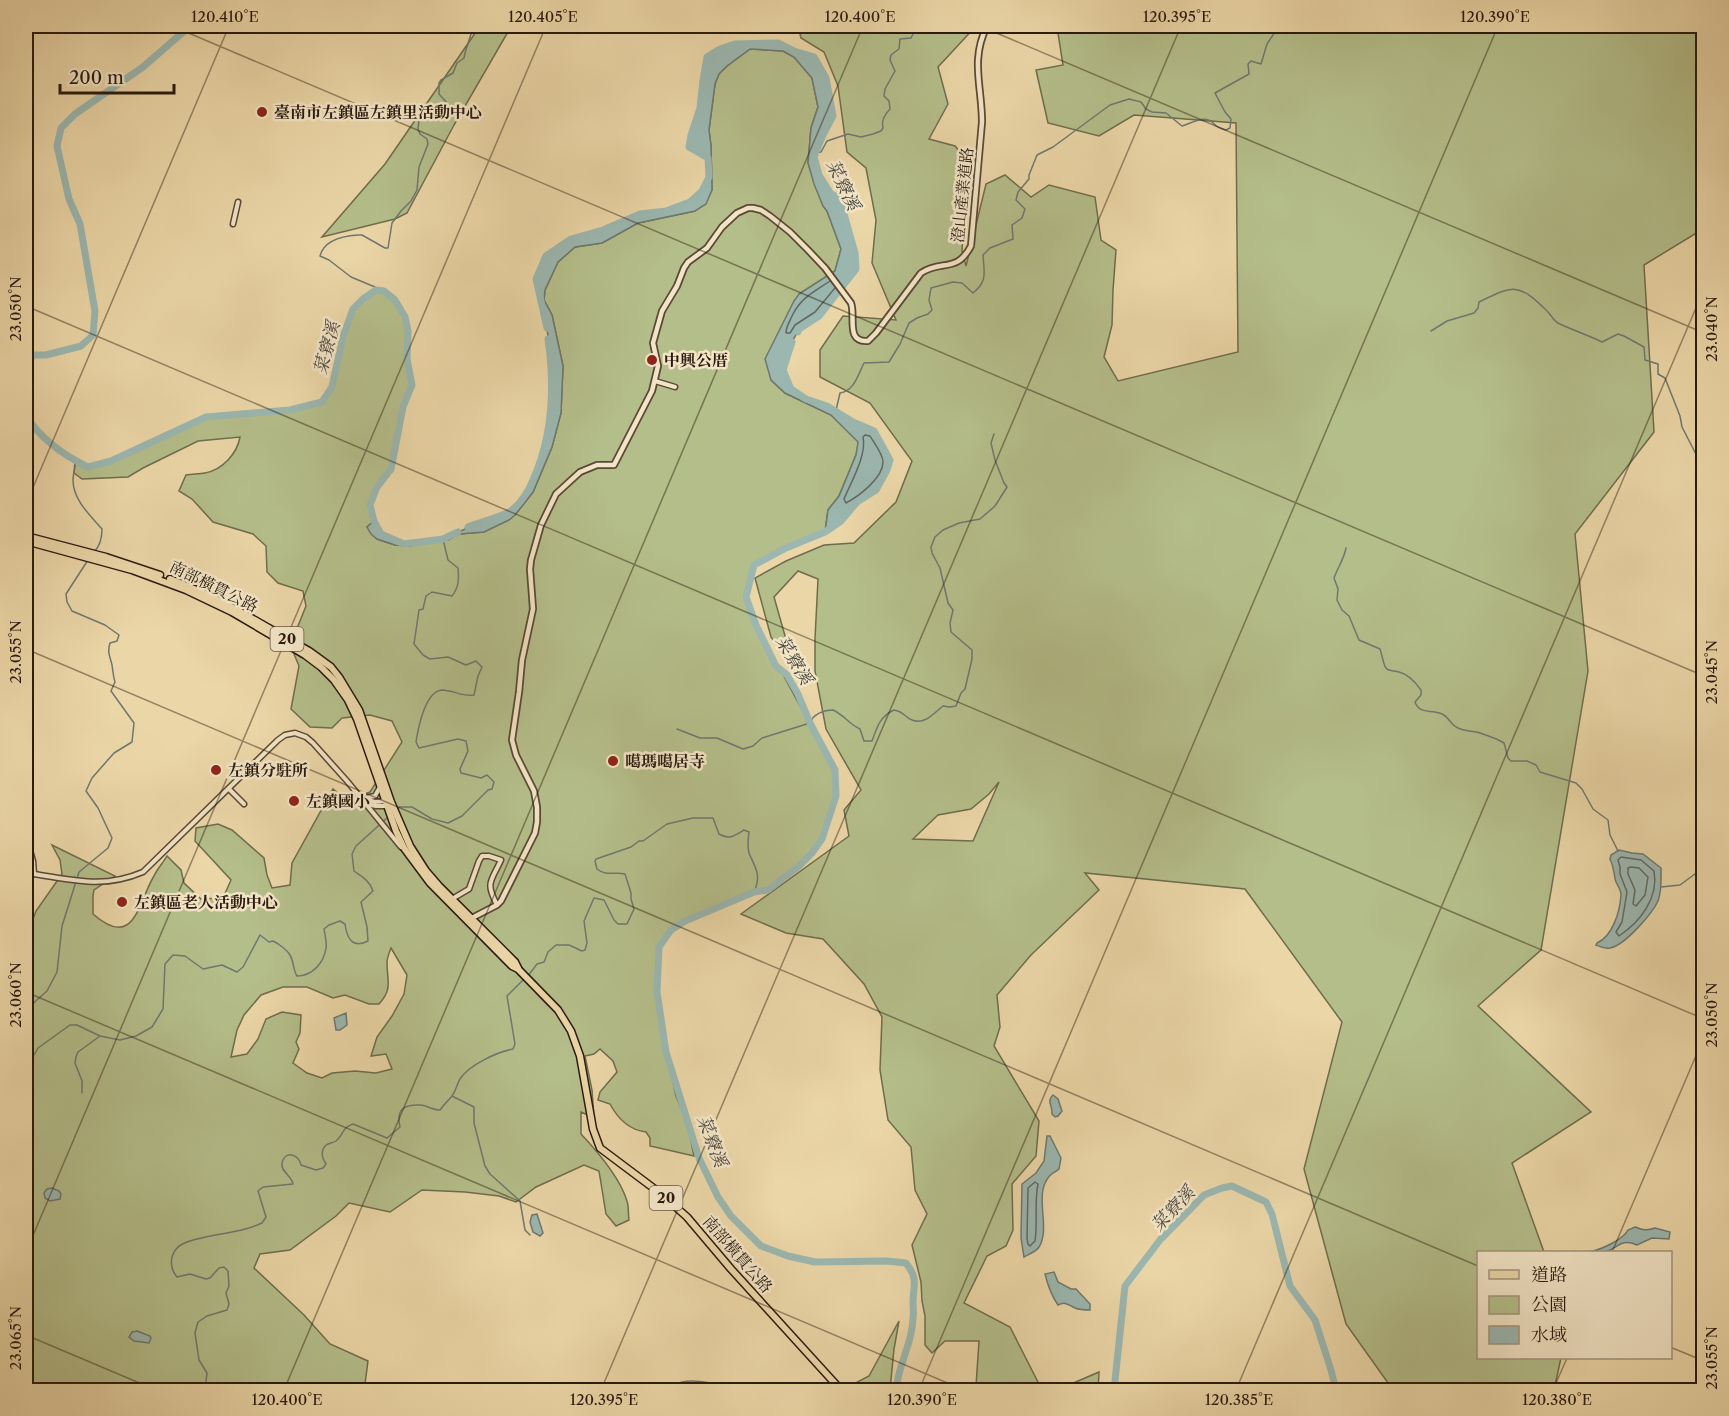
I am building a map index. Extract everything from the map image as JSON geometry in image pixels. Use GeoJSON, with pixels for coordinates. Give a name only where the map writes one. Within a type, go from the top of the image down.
{"type":"FeatureCollection","features":[{"type":"Feature","properties":{"kind":"main road","name":"20"},"geometry":{"type":"LineString","coordinates":[[26,536],[62,548]]}},
{"type":"Feature","properties":{"kind":"main road","name":"20"},"geometry":{"type":"LineString","coordinates":[[26,541],[62,548]]}},
{"type":"Feature","properties":{"kind":"main road","name":"南部橫貫公路"},"geometry":{"type":"LineString","coordinates":[[62,548],[157,574],[206,594],[320,658],[335,672],[359,710],[381,787],[388,802]]}},
{"type":"Feature","properties":{"kind":"main road","name":"南部橫貫公路"},"geometry":{"type":"LineString","coordinates":[[367,739],[388,802]]}},
{"type":"Feature","properties":{"kind":"main road","name":"20"},"geometry":{"type":"LineString","coordinates":[[388,802],[396,832],[410,857],[430,883],[470,920]]}},
{"type":"Feature","properties":{"kind":"main road","name":"20"},"geometry":{"type":"LineString","coordinates":[[396,832],[470,920]]}},
{"type":"Feature","properties":{"kind":"main road","name":"南部橫貫公路"},"geometry":{"type":"LineString","coordinates":[[470,920],[515,962],[519,970],[558,1010],[571,1031],[580,1056],[593,1129],[600,1148],[660,1193],[687,1217],[736,1275],[841,1390]]}},
{"type":"Feature","properties":{"kind":"street","name":"澄山產業道路"},"geometry":{"type":"LineString","coordinates":[[655,381],[657,358],[653,343],[662,311],[677,286],[684,268],[688,262],[707,248],[722,227],[737,213],[748,208],[761,210],[790,232],[825,268],[851,303],[853,308],[852,330],[861,340],[868,341],[876,333],[921,273],[927,269],[950,265],[964,257],[971,246],[982,122],[977,60],[981,40],[987,26]]}},
{"type":"Feature","properties":{"kind":"street"},"geometry":{"type":"LineString","coordinates":[[233,224],[238,202]]}},
{"type":"Feature","properties":{"kind":"street"},"geometry":{"type":"LineString","coordinates":[[470,920],[497,905],[505,896],[535,833],[537,822],[534,791],[516,755],[512,740],[522,660],[533,609],[530,568],[538,534],[553,500],[563,486],[580,472],[593,466],[614,465],[649,398],[655,381],[675,387]]}},
{"type":"Feature","properties":{"kind":"street"},"geometry":{"type":"LineString","coordinates":[[26,875],[34,874],[88,882],[110,882],[143,872],[282,737],[295,734],[306,737],[313,743],[378,818],[396,832]]}},
{"type":"Feature","properties":{"kind":"street"},"geometry":{"type":"LineString","coordinates":[[361,797],[377,795],[381,787]]}},
{"type":"Feature","properties":{"kind":"street"},"geometry":{"type":"LineString","coordinates":[[229,789],[244,804]]}},
{"type":"Feature","properties":{"kind":"street"},"geometry":{"type":"LineString","coordinates":[[361,797],[370,801],[388,802]]}},
{"type":"Feature","properties":{"kind":"street"},"geometry":{"type":"LineString","coordinates":[[367,804],[376,806],[388,802]]}},
{"type":"Feature","properties":{"kind":"street"},"geometry":{"type":"LineString","coordinates":[[26,836],[32,855],[34,874]]}},
{"type":"Feature","properties":{"kind":"street"},"geometry":{"type":"LineString","coordinates":[[452,899],[469,889],[478,861],[482,856],[489,856],[501,860],[489,890],[497,905]]}},
{"type":"Feature","properties":{"kind":"green space"},"geometry":{"type":"Polygon","coordinates":[[[480,26],[514,26],[509,30],[454,125],[407,213],[395,219],[322,237],[385,164],[480,26]]]}},
{"type":"Feature","properties":{"kind":"green space"},"geometry":{"type":"Polygon","coordinates":[[[798,26],[976,26],[938,67],[948,104],[929,139],[955,146],[967,160],[962,251],[966,266],[986,184],[1005,175],[1031,197],[1049,185],[1095,197],[1101,240],[1116,250],[1112,325],[1104,357],[1118,381],[1238,352],[1236,123],[1134,115],[1099,136],[1048,123],[1036,70],[1063,65],[1057,27],[1703,26],[1703,229],[1644,265],[1654,432],[1575,534],[1588,671],[1541,950],[1478,1006],[1591,1112],[1512,1163],[1544,1251],[1477,1251],[1477,1359],[1561,1359],[1554,1390],[1393,1390],[1346,1324],[1304,1169],[1342,1022],[1245,889],[1085,873],[1099,890],[1031,955],[997,995],[1000,1027],[994,1046],[1039,1121],[1036,1156],[1012,1184],[1013,1230],[1006,1246],[987,1256],[964,1303],[1010,1327],[1042,1390],[951,1390],[976,1386],[979,1341],[945,1341],[932,1353],[925,1345],[925,1316],[921,1282],[912,1245],[927,1214],[915,1190],[911,1147],[888,1120],[880,1070],[882,1017],[864,984],[823,939],[786,933],[741,914],[849,836],[844,810],[861,790],[826,729],[815,671],[818,579],[798,571],[774,597],[795,671],[771,637],[755,578],[786,561],[824,545],[854,543],[896,502],[912,461],[870,403],[820,377],[820,350],[843,316],[896,320],[872,263],[876,220],[866,168],[847,152],[838,86],[824,52],[801,38],[798,26]],[[999,782],[971,809],[938,815],[913,839],[973,841],[999,782]]]}},
{"type":"Feature","properties":{"kind":"green space"},"geometry":{"type":"Polygon","coordinates":[[[750,49],[783,51],[794,57],[812,78],[818,107],[811,128],[808,163],[841,249],[835,271],[799,294],[771,380],[785,393],[831,415],[859,442],[839,496],[828,510],[825,532],[786,548],[754,565],[746,597],[756,625],[835,770],[836,796],[822,839],[799,866],[768,890],[754,892],[685,921],[671,930],[659,947],[657,992],[666,1052],[676,1096],[687,1122],[694,1156],[650,1146],[650,1138],[646,1132],[629,1126],[620,1119],[610,1104],[598,1100],[600,1092],[617,1072],[613,1061],[600,1049],[594,1054],[585,1056],[592,1090],[594,1118],[581,1112],[581,1134],[614,1174],[628,1203],[629,1220],[616,1226],[606,1214],[599,1171],[584,1165],[536,1187],[516,1202],[499,1196],[422,1190],[390,1212],[349,1203],[336,1216],[290,1250],[260,1254],[254,1268],[304,1315],[330,1344],[368,1361],[365,1384],[360,1390],[26,1390],[26,919],[29,923],[33,919],[36,911],[62,874],[60,860],[52,845],[115,876],[94,890],[93,914],[107,924],[118,927],[127,925],[133,919],[155,873],[167,856],[181,870],[184,883],[201,899],[223,898],[231,880],[195,841],[196,828],[218,824],[232,830],[264,858],[272,888],[290,885],[292,863],[333,789],[347,801],[370,792],[402,742],[392,721],[370,715],[342,718],[332,728],[310,727],[291,709],[299,666],[294,654],[296,631],[306,606],[303,591],[278,583],[267,572],[266,546],[253,534],[213,522],[192,499],[179,491],[186,475],[205,473],[223,465],[236,449],[240,437],[198,441],[128,477],[82,479],[74,473],[75,461],[88,467],[111,461],[206,417],[290,410],[322,402],[332,387],[343,337],[353,309],[376,290],[384,291],[395,300],[405,317],[408,331],[407,359],[412,385],[403,407],[391,469],[377,487],[371,505],[374,521],[367,527],[377,539],[395,545],[410,546],[448,540],[459,534],[484,532],[515,515],[533,492],[552,447],[561,413],[563,366],[552,315],[544,300],[545,290],[558,262],[575,247],[602,243],[638,223],[695,211],[712,190],[709,130],[715,84],[719,74],[750,49]],[[391,948],[387,960],[388,989],[379,1004],[369,1004],[345,995],[333,998],[307,987],[283,987],[261,995],[244,1015],[237,1030],[231,1057],[247,1054],[258,1039],[266,1019],[282,1012],[301,1015],[300,1033],[296,1042],[299,1049],[293,1063],[307,1073],[322,1078],[332,1073],[355,1071],[376,1073],[392,1069],[386,1054],[371,1056],[377,1037],[404,994],[407,975],[391,948]]]}},
{"type":"Feature","properties":{"kind":"green space"},"geometry":{"type":"Polygon","coordinates":[[[899,1321],[890,1390],[849,1390],[846,1388],[869,1376],[899,1321]]]}},
{"type":"Feature","properties":{"kind":"green space"},"geometry":{"type":"Polygon","coordinates":[[[1099,1372],[1098,1390],[1057,1390],[1099,1372]]]}},
{"type":"Feature","properties":{"kind":"water"},"geometry":{"type":"Polygon","coordinates":[[[778,43],[814,57],[826,78],[833,116],[814,157],[819,175],[842,207],[855,253],[856,269],[819,316],[799,329],[789,348],[783,370],[791,389],[806,399],[827,406],[853,422],[874,431],[890,460],[876,490],[857,502],[841,521],[825,532],[828,510],[839,496],[856,455],[858,442],[831,415],[785,393],[771,380],[765,359],[794,301],[799,294],[835,271],[841,249],[814,184],[808,163],[811,128],[818,107],[812,78],[794,57],[783,51],[750,49],[719,74],[715,84],[709,130],[712,190],[706,204],[695,211],[638,223],[602,243],[575,247],[558,262],[545,290],[544,300],[552,315],[563,366],[561,413],[552,447],[533,492],[509,520],[484,532],[459,534],[448,540],[410,546],[395,545],[377,539],[367,527],[374,521],[381,534],[404,544],[443,539],[511,511],[526,495],[541,462],[548,437],[553,399],[550,349],[536,279],[546,256],[571,239],[603,230],[640,214],[666,211],[690,202],[702,191],[709,177],[708,158],[689,147],[700,108],[707,57],[733,45],[778,43]]]}},
{"type":"Feature","properties":{"kind":"water"},"geometry":{"type":"Polygon","coordinates":[[[1619,850],[1643,854],[1661,868],[1660,893],[1655,907],[1637,929],[1623,942],[1605,948],[1596,945],[1611,929],[1619,908],[1621,893],[1610,859],[1611,855],[1619,850]]]}},
{"type":"Feature","properties":{"kind":"water"},"geometry":{"type":"Polygon","coordinates":[[[346,1013],[347,1025],[336,1030],[334,1018],[346,1013]]]}},
{"type":"Feature","properties":{"kind":"water"},"geometry":{"type":"Polygon","coordinates":[[[1053,1095],[1058,1099],[1062,1111],[1055,1117],[1052,1114],[1050,1102],[1053,1095]]]}},
{"type":"Feature","properties":{"kind":"water"},"geometry":{"type":"Polygon","coordinates":[[[1047,1136],[1050,1136],[1061,1158],[1059,1169],[1049,1177],[1044,1185],[1042,1240],[1038,1249],[1024,1257],[1021,1238],[1022,1184],[1036,1173],[1044,1161],[1047,1136]]]}},
{"type":"Feature","properties":{"kind":"water"},"geometry":{"type":"Polygon","coordinates":[[[52,1188],[59,1191],[60,1199],[50,1201],[45,1198],[44,1193],[47,1189],[52,1188]]]}},
{"type":"Feature","properties":{"kind":"water"},"geometry":{"type":"Polygon","coordinates":[[[537,1214],[543,1233],[540,1236],[533,1232],[530,1222],[532,1215],[537,1214]]]}},
{"type":"Feature","properties":{"kind":"water"},"geometry":{"type":"Polygon","coordinates":[[[1635,1227],[1645,1230],[1655,1228],[1670,1232],[1669,1239],[1652,1238],[1637,1245],[1623,1243],[1608,1251],[1592,1251],[1611,1244],[1635,1227]]]}},
{"type":"Feature","properties":{"kind":"water"},"geometry":{"type":"Polygon","coordinates":[[[1054,1272],[1058,1282],[1071,1289],[1076,1289],[1090,1304],[1090,1310],[1079,1309],[1065,1303],[1058,1305],[1053,1298],[1045,1274],[1054,1272]]]}},
{"type":"Feature","properties":{"kind":"water"},"geometry":{"type":"Polygon","coordinates":[[[137,1331],[150,1336],[149,1343],[134,1341],[129,1337],[132,1332],[137,1331]]]}},
{"type":"Feature","properties":{"kind":"waterway","name":"菜竂溪"},"geometry":{"type":"LineString","coordinates":[[26,367],[33,355],[46,355],[81,346],[93,335],[95,311],[80,224],[69,199],[57,146],[61,128],[75,114],[143,67],[190,26]]}},
{"type":"Feature","properties":{"kind":"waterway"},"geometry":{"type":"LineString","coordinates":[[376,290],[375,287],[351,277],[320,256],[322,251],[335,240],[358,235],[388,248],[392,223],[411,201],[417,190],[419,167],[428,144],[427,139],[420,134],[418,129],[420,111],[428,108],[445,109],[448,104],[439,94],[439,83],[453,73],[457,63],[464,58],[471,34],[488,26]]}},
{"type":"Feature","properties":{"kind":"waterway"},"geometry":{"type":"LineString","coordinates":[[816,153],[821,152],[827,141],[848,134],[861,137],[881,131],[884,118],[890,109],[889,101],[884,96],[885,89],[895,71],[890,60],[891,55],[899,49],[900,39],[911,38],[917,26]]}},
{"type":"Feature","properties":{"kind":"waterway"},"geometry":{"type":"LineString","coordinates":[[836,410],[840,393],[852,386],[864,363],[889,362],[909,323],[932,310],[929,300],[931,288],[953,282],[962,283],[973,293],[978,289],[984,276],[983,255],[990,248],[1013,239],[1012,225],[1022,218],[1025,209],[1016,200],[1018,192],[1029,179],[1037,155],[1053,147],[1110,105],[1129,99],[1141,102],[1146,109],[1152,112],[1166,113],[1182,126],[1205,119],[1222,129],[1230,128],[1231,119],[1215,93],[1249,74],[1248,64],[1251,61],[1261,64],[1267,44],[1278,26]]}},
{"type":"Feature","properties":{"kind":"waterway","name":"菜竂溪"},"geometry":{"type":"LineString","coordinates":[[547,328],[536,279],[546,256],[571,239],[603,230],[640,214],[666,211],[690,202],[702,191],[709,177],[708,158],[689,147],[700,108],[707,57],[735,44],[778,43],[814,57],[826,78],[833,116],[814,157],[819,175],[842,207],[855,253],[856,269],[819,316],[798,332]]}},
{"type":"Feature","properties":{"kind":"waterway"},"geometry":{"type":"LineString","coordinates":[[1431,331],[1447,321],[1474,313],[1479,302],[1514,289],[1528,294],[1556,322],[1569,328],[1602,342],[1618,334],[1624,336],[1644,347],[1645,360],[1658,364],[1658,374],[1665,378],[1682,427],[1699,460],[1704,462]]}},
{"type":"Feature","properties":{"kind":"waterway","name":"菜竂溪"},"geometry":{"type":"LineString","coordinates":[[26,416],[53,446],[88,467],[111,461],[206,417],[290,410],[322,402],[332,387],[343,337],[353,309],[376,290],[384,291],[395,300],[405,317],[408,331],[407,359],[412,385],[403,407],[391,469],[377,487],[370,505],[374,521],[381,534],[404,544],[443,539],[458,532]]}},
{"type":"Feature","properties":{"kind":"waterway","name":"菜竂溪"},"geometry":{"type":"LineString","coordinates":[[468,527],[512,510],[519,504],[533,480],[545,446],[551,411],[548,339]]}},
{"type":"Feature","properties":{"kind":"waterway","name":"菜竂溪"},"geometry":{"type":"LineString","coordinates":[[792,342],[783,370],[791,389],[806,399],[827,406],[853,422],[874,431],[890,460],[876,490],[857,502],[841,521],[825,532],[786,548],[754,565],[746,597],[756,625],[776,666],[787,675],[798,694],[810,723],[835,770],[836,796],[822,839],[799,866],[768,890],[754,892],[685,921],[671,930],[659,947],[657,992],[666,1052],[699,1158],[718,1197],[731,1216],[761,1246],[788,1256],[815,1262],[906,1263],[910,1269],[914,1283],[913,1322],[898,1376],[897,1390]]}},
{"type":"Feature","properties":{"kind":"waterway"},"geometry":{"type":"LineString","coordinates":[[677,729],[700,738],[717,738],[743,749],[753,746],[762,738],[810,723],[819,713],[833,710],[860,729],[864,741],[872,741],[882,719],[894,710],[912,720],[921,721],[929,718],[943,706],[956,706],[965,689],[972,650],[951,632],[950,623],[953,610],[948,603],[940,568],[931,547],[935,537],[943,530],[959,523],[980,519],[995,506],[1007,487],[995,460],[991,443],[994,434]]}},
{"type":"Feature","properties":{"kind":"waterway"},"geometry":{"type":"LineString","coordinates":[[76,461],[73,480],[76,494],[83,507],[102,529],[98,547],[94,552]]}},
{"type":"Feature","properties":{"kind":"waterway"},"geometry":{"type":"LineString","coordinates":[[398,809],[399,807],[412,807],[432,819],[448,823],[462,816],[488,790],[492,789],[494,782],[487,775],[481,778],[461,773],[460,769],[468,751],[466,741],[458,739],[419,748],[416,742],[423,712],[431,697],[442,690],[474,695],[482,667],[476,661],[466,665],[448,657],[430,659],[423,655],[414,644],[419,610],[423,609],[426,596],[432,592],[452,596],[457,586],[458,568],[448,560],[443,539]]}},
{"type":"Feature","properties":{"kind":"waterway"},"geometry":{"type":"LineString","coordinates":[[1346,548],[1334,578],[1338,589],[1337,600],[1342,610],[1349,616],[1359,640],[1380,649],[1387,669],[1406,675],[1419,687],[1421,695],[1415,702],[1417,706],[1420,709],[1444,715],[1460,729],[1477,732],[1504,743],[1511,761],[1527,761],[1536,765],[1540,772],[1576,783],[1593,809],[1608,820],[1610,835],[1618,851]]}},
{"type":"Feature","properties":{"kind":"waterway"},"geometry":{"type":"LineString","coordinates":[[26,1007],[29,1007],[47,991],[57,972],[62,926],[79,872],[108,848],[112,838],[98,808],[86,791],[92,778],[114,753],[132,742],[134,723],[111,691],[115,682],[109,646],[110,643],[117,641],[119,635],[105,625],[72,611],[67,602],[66,594],[88,560]]}},
{"type":"Feature","properties":{"kind":"waterway"},"geometry":{"type":"LineString","coordinates":[[26,1069],[38,1048],[70,1025],[77,1025],[100,1036],[120,1040],[136,1036],[152,1027],[163,1009],[165,964],[173,955],[185,956],[203,969],[222,965],[237,972],[243,967],[260,935],[287,951],[297,976],[308,974],[320,963],[326,946],[324,929],[329,925],[340,921],[345,924],[351,941],[358,944],[368,941],[361,902],[373,891],[368,882],[354,871],[352,854],[356,846],[387,818]]}},
{"type":"Feature","properties":{"kind":"waterway"},"geometry":{"type":"LineString","coordinates":[[528,976],[537,964],[544,962],[548,952],[556,945],[569,945],[582,951],[585,950],[587,943],[584,921],[594,898],[604,900],[618,924],[627,924],[634,909],[625,874],[601,871],[597,869],[595,861],[643,841],[667,824],[693,818],[713,818],[719,834],[723,836],[732,836],[744,830],[749,832],[748,850],[758,876],[754,892]]}},
{"type":"Feature","properties":{"kind":"waterway"},"geometry":{"type":"LineString","coordinates":[[1661,887],[1680,885],[1700,872],[1704,875]]}},
{"type":"Feature","properties":{"kind":"waterway"},"geometry":{"type":"LineString","coordinates":[[205,1390],[207,1373],[199,1360],[195,1333],[198,1322],[207,1316],[227,1310],[229,1304],[226,1293],[229,1286],[228,1271],[224,1267],[219,1268],[210,1278],[206,1279],[190,1274],[177,1277],[171,1263],[177,1248],[190,1241],[247,1229],[262,1223],[266,1217],[258,1191],[263,1187],[293,1184],[282,1166],[286,1156],[295,1156],[301,1165],[316,1170],[323,1168],[326,1164],[322,1154],[324,1147],[336,1141],[344,1130],[353,1124],[387,1138],[400,1127],[399,1116],[405,1107],[421,1105],[440,1110],[453,1094],[464,1074],[492,1056],[513,1049],[515,1044],[507,996],[524,979]]}},
{"type":"Feature","properties":{"kind":"waterway"},"geometry":{"type":"LineString","coordinates":[[82,1093],[82,1081],[75,1063],[76,1057],[78,1052],[100,1036]]}},
{"type":"Feature","properties":{"kind":"waterway"},"geometry":{"type":"LineString","coordinates":[[452,1096],[474,1107],[474,1123],[485,1166],[490,1174],[520,1201],[525,1230],[530,1235]]}},
{"type":"Feature","properties":{"kind":"waterway","name":"菜竂溪"},"geometry":{"type":"LineString","coordinates":[[1114,1390],[1125,1286],[1160,1240],[1204,1195],[1232,1186],[1266,1202],[1272,1214],[1290,1286],[1315,1320],[1336,1390]]}},
{"type":"Feature","properties":{"kind":"waterway"},"geometry":{"type":"LineString","coordinates":[[670,1390],[679,1383],[695,1381],[735,1390]]}},
{"type":"Feature","properties":{"kind":"place","name":"臺南市左鎮區左鎮里活動中心"},"geometry":{"type":"Point","coordinates":[262,112]}},
{"type":"Feature","properties":{"kind":"place","name":"中興公厝"},"geometry":{"type":"Point","coordinates":[652,360]}},
{"type":"Feature","properties":{"kind":"place","name":"噶瑪噶居寺"},"geometry":{"type":"Point","coordinates":[613,761]}},
{"type":"Feature","properties":{"kind":"place","name":"左鎮分駐所"},"geometry":{"type":"Point","coordinates":[216,770]}},
{"type":"Feature","properties":{"kind":"place","name":"左鎮國小"},"geometry":{"type":"Point","coordinates":[294,801]}},
{"type":"Feature","properties":{"kind":"place","name":"左鎮區老人活動中心"},"geometry":{"type":"Point","coordinates":[122,902]}}]}
